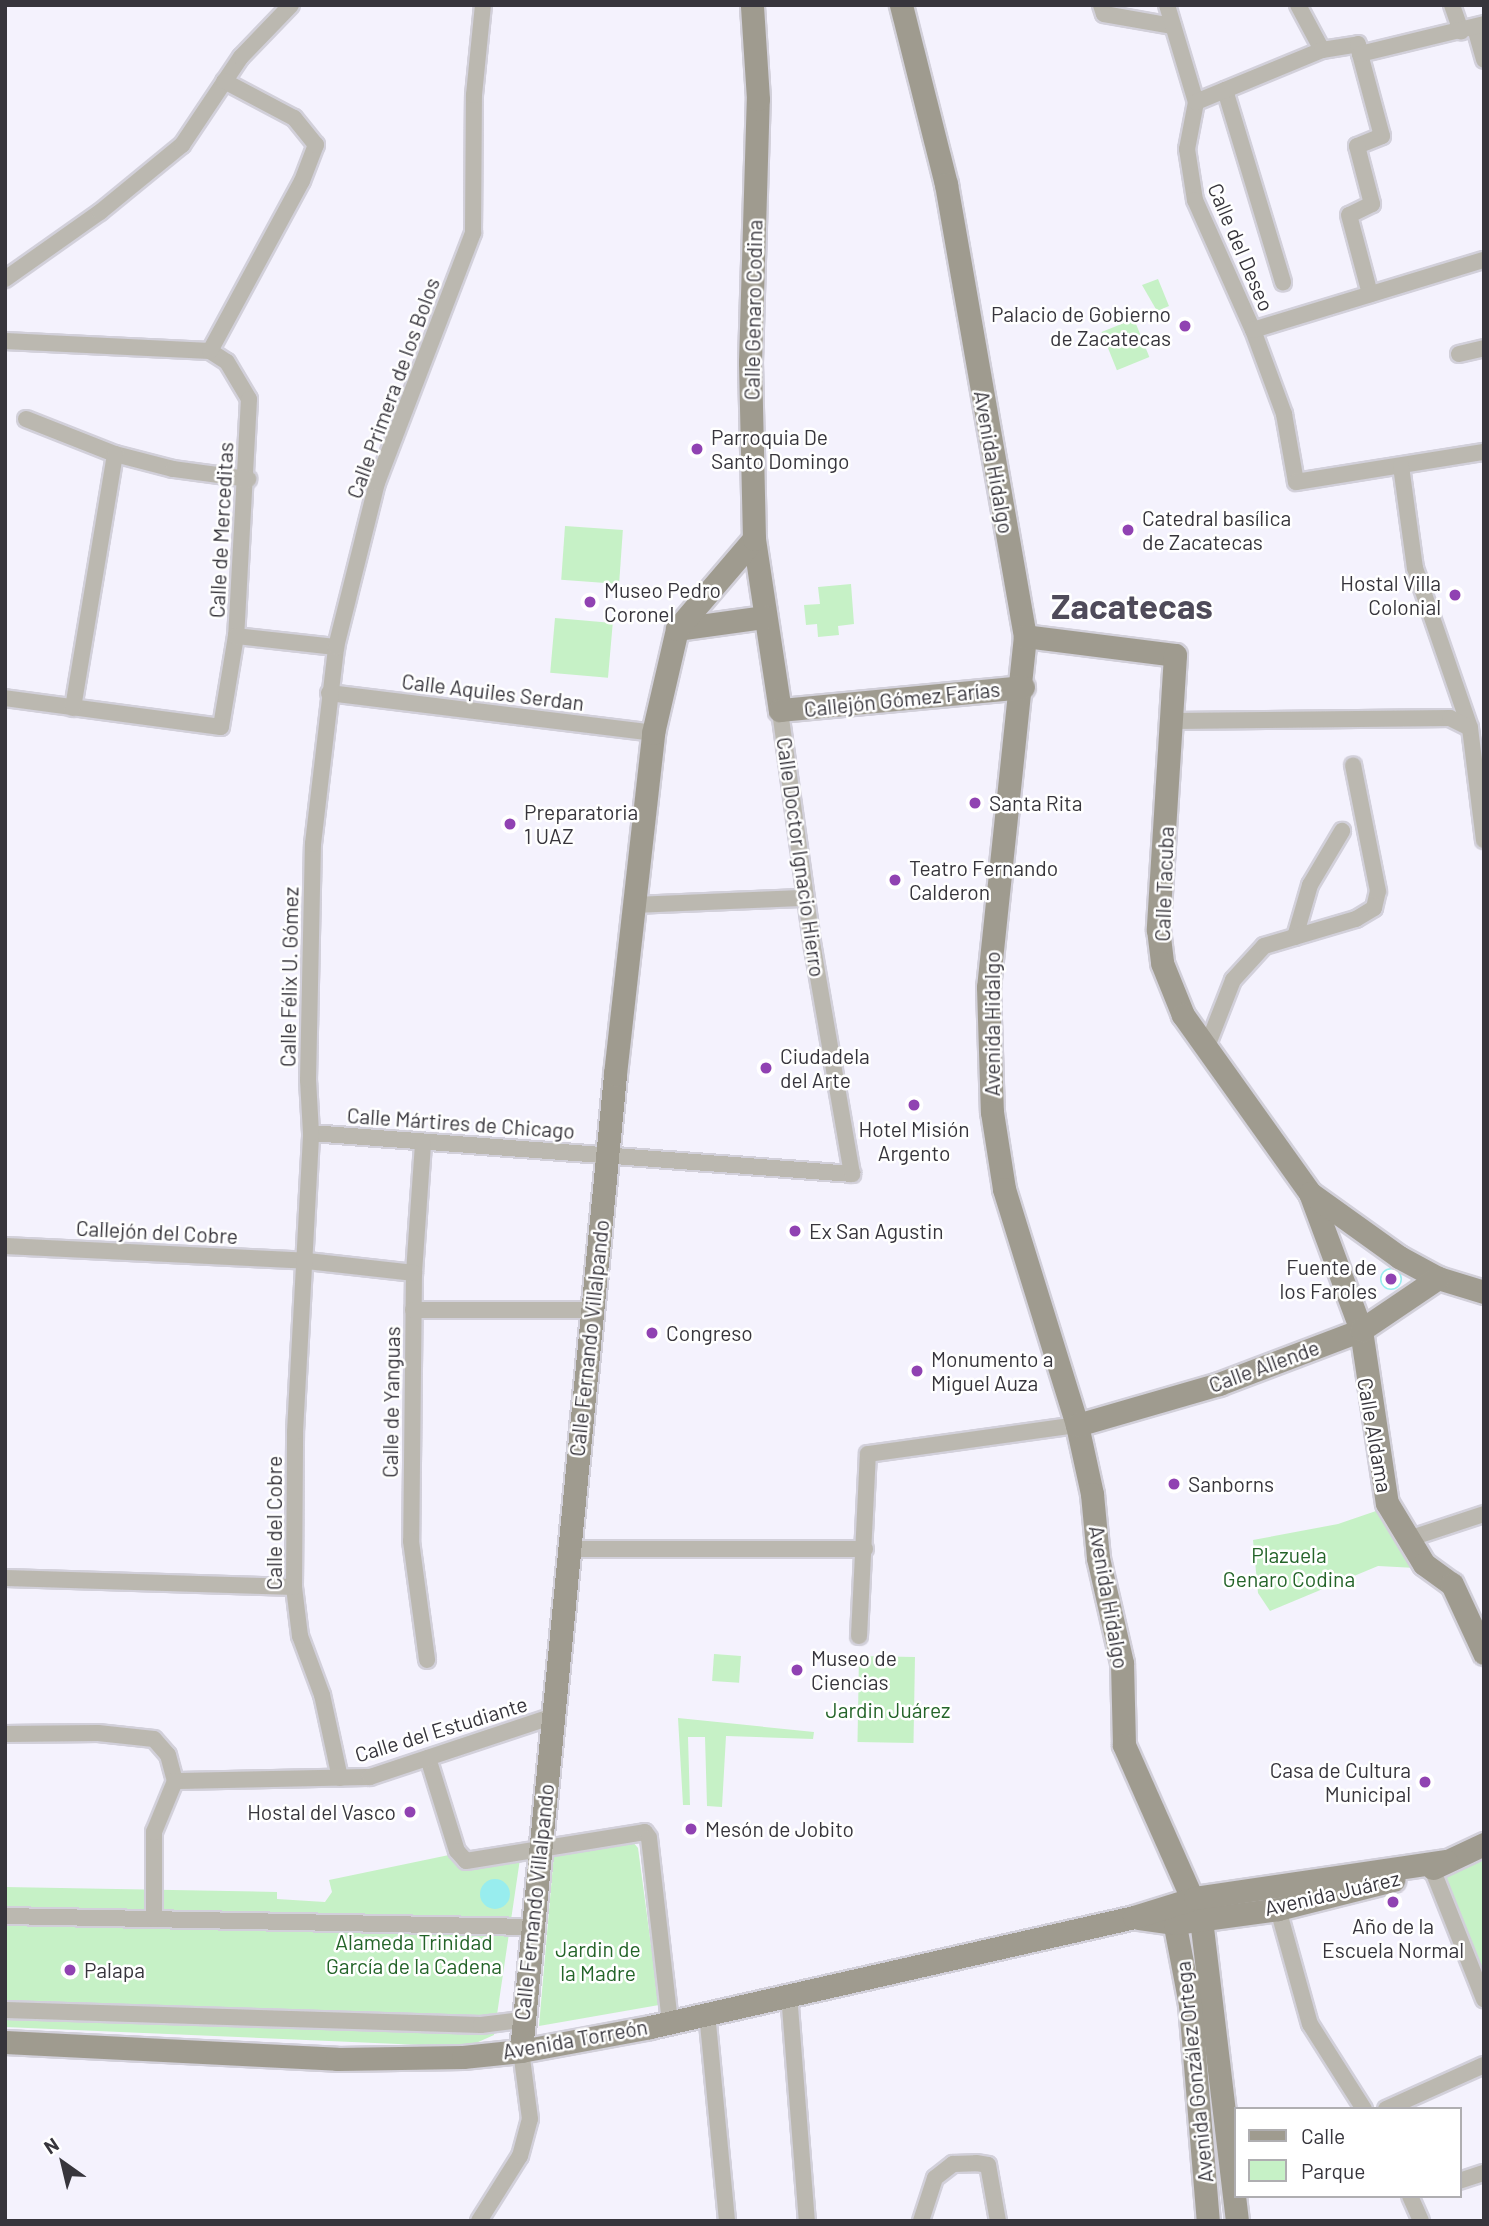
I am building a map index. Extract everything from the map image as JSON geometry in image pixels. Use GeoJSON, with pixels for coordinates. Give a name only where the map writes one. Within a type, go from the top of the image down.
{"type":"FeatureCollection","features":[{"type":"Feature","properties":{"kind":"street"},"geometry":{"type":"LineString","coordinates":[[5,279],[100,212],[181,145],[224,81],[291,5]]}},
{"type":"Feature","properties":{"kind":"street","name":"Calle Primera de los Bolos"},"geometry":{"type":"LineString","coordinates":[[329,693],[336,647],[377,483],[473,233],[474,95],[484,5]]}},
{"type":"Feature","properties":{"kind":"street","name":"Calle Genaro Codina"},"geometry":{"type":"LineString","coordinates":[[752,5],[758,99],[750,362],[754,539]]}},
{"type":"Feature","properties":{"kind":"street","name":"Avenida Hidalgo"},"geometry":{"type":"LineString","coordinates":[[901,5],[946,184],[1025,636],[1023,687],[988,987],[992,1112],[1004,1189],[1077,1425],[1092,1494],[1098,1558],[1122,1663],[1124,1745],[1198,1909]]}},
{"type":"Feature","properties":{"kind":"street","name":"Calle del Deseo"},"geometry":{"type":"LineString","coordinates":[[1167,5],[1196,102],[1186,149],[1195,200],[1253,330],[1284,414],[1296,482],[1401,466]]}},
{"type":"Feature","properties":{"kind":"street"},"geometry":{"type":"LineString","coordinates":[[1298,5],[1322,50]]}},
{"type":"Feature","properties":{"kind":"street"},"geometry":{"type":"LineString","coordinates":[[1452,5],[1473,28],[1484,60]]}},
{"type":"Feature","properties":{"kind":"street"},"geometry":{"type":"LineString","coordinates":[[1103,9],[1173,26]]}},
{"type":"Feature","properties":{"kind":"street"},"geometry":{"type":"LineString","coordinates":[[1360,54],[1473,28]]}},
{"type":"Feature","properties":{"kind":"street"},"geometry":{"type":"LineString","coordinates":[[1196,102],[1322,50],[1358,44],[1382,136],[1357,146],[1372,204],[1349,215],[1370,294]]}},
{"type":"Feature","properties":{"kind":"street"},"geometry":{"type":"LineString","coordinates":[[5,341],[210,351],[302,181],[316,145],[294,118],[224,81]]}},
{"type":"Feature","properties":{"kind":"street"},"geometry":{"type":"LineString","coordinates":[[1224,90],[1283,282]]}},
{"type":"Feature","properties":{"kind":"street"},"geometry":{"type":"LineString","coordinates":[[1253,330],[1484,260]]}},
{"type":"Feature","properties":{"kind":"street"},"geometry":{"type":"LineString","coordinates":[[1459,354],[1484,348]]}},
{"type":"Feature","properties":{"kind":"street","name":"Calle de Merceditas"},"geometry":{"type":"LineString","coordinates":[[73,708],[221,727],[236,636],[248,479],[247,389],[227,362],[210,351]]}},
{"type":"Feature","properties":{"kind":"street"},"geometry":{"type":"LineString","coordinates":[[26,419],[115,454],[173,469],[248,479]]}},
{"type":"Feature","properties":{"kind":"street"},"geometry":{"type":"LineString","coordinates":[[1484,452],[1401,466],[1415,568],[1470,728],[1484,840]]}},
{"type":"Feature","properties":{"kind":"street"},"geometry":{"type":"LineString","coordinates":[[5,698],[73,708],[115,454]]}},
{"type":"Feature","properties":{"kind":"street"},"geometry":{"type":"LineString","coordinates":[[677,629],[754,539]]}},
{"type":"Feature","properties":{"kind":"street","name":"Calle Doctor Ignacio Hierro"},"geometry":{"type":"LineString","coordinates":[[754,539],[805,898],[852,1174]]}},
{"type":"Feature","properties":{"kind":"street"},"geometry":{"type":"LineString","coordinates":[[677,629],[764,617]]}},
{"type":"Feature","properties":{"kind":"street","name":"Calle Fernando Villalpando"},"geometry":{"type":"LineString","coordinates":[[521,2051],[521,2020],[530,1927],[542,1848],[592,1310],[653,733],[677,629]]}},
{"type":"Feature","properties":{"kind":"street"},"geometry":{"type":"LineString","coordinates":[[236,636],[336,647]]}},
{"type":"Feature","properties":{"kind":"street","name":"Calle Tacuba"},"geometry":{"type":"LineString","coordinates":[[1025,636],[1175,655],[1174,721],[1158,929],[1163,963],[1183,1015],[1310,1193]]}},
{"type":"Feature","properties":{"kind":"street","name":"Callejón Gómez Farías"},"geometry":{"type":"LineString","coordinates":[[780,710],[1023,687]]}},
{"type":"Feature","properties":{"kind":"street","name":"Calle Aquiles Serdan"},"geometry":{"type":"LineString","coordinates":[[329,693],[653,733]]}},
{"type":"Feature","properties":{"kind":"street","name":"Calle Félix U. Gómez"},"geometry":{"type":"LineString","coordinates":[[307,1261],[311,1133],[308,1080],[312,857],[329,693]]}},
{"type":"Feature","properties":{"kind":"street"},"geometry":{"type":"LineString","coordinates":[[1174,721],[1450,718],[1470,728]]}},
{"type":"Feature","properties":{"kind":"street"},"geometry":{"type":"LineString","coordinates":[[1206,1049],[1233,981],[1264,946],[1356,919],[1374,908],[1378,891],[1353,765]]}},
{"type":"Feature","properties":{"kind":"street"},"geometry":{"type":"LineString","coordinates":[[1295,937],[1310,885],[1342,831]]}},
{"type":"Feature","properties":{"kind":"street"},"geometry":{"type":"LineString","coordinates":[[636,905],[805,898]]}},
{"type":"Feature","properties":{"kind":"street","name":"Calle Mártires de Chicago"},"geometry":{"type":"LineString","coordinates":[[311,1133],[423,1144],[609,1154],[852,1174]]}},
{"type":"Feature","properties":{"kind":"street","name":"Calle de Yanguas"},"geometry":{"type":"LineString","coordinates":[[423,1144],[414,1273],[411,1541],[427,1660]]}},
{"type":"Feature","properties":{"kind":"street"},"geometry":{"type":"LineString","coordinates":[[1310,1193],[1399,1257],[1438,1278],[1484,1292]]}},
{"type":"Feature","properties":{"kind":"street","name":"Calle Aldama"},"geometry":{"type":"LineString","coordinates":[[1310,1193],[1360,1330],[1387,1503],[1424,1564],[1452,1584],[1484,1653]]}},
{"type":"Feature","properties":{"kind":"street","name":"Callejón del Cobre"},"geometry":{"type":"LineString","coordinates":[[5,1246],[307,1261],[414,1273]]}},
{"type":"Feature","properties":{"kind":"street","name":"Calle del Cobre"},"geometry":{"type":"LineString","coordinates":[[307,1261],[295,1432],[294,1587],[300,1636],[321,1695],[340,1778]]}},
{"type":"Feature","properties":{"kind":"street","name":"Calle Allende"},"geometry":{"type":"LineString","coordinates":[[1077,1425],[1219,1384],[1360,1330],[1438,1278]]}},
{"type":"Feature","properties":{"kind":"street"},"geometry":{"type":"LineString","coordinates":[[413,1310],[592,1310]]}},
{"type":"Feature","properties":{"kind":"street"},"geometry":{"type":"LineString","coordinates":[[859,1636],[869,1454],[1077,1425]]}},
{"type":"Feature","properties":{"kind":"street"},"geometry":{"type":"LineString","coordinates":[[1408,1539],[1484,1514]]}},
{"type":"Feature","properties":{"kind":"street"},"geometry":{"type":"LineString","coordinates":[[570,1549],[865,1549]]}},
{"type":"Feature","properties":{"kind":"street"},"geometry":{"type":"LineString","coordinates":[[5,1578],[294,1587]]}},
{"type":"Feature","properties":{"kind":"street","name":"Calle del Estudiante"},"geometry":{"type":"LineString","coordinates":[[175,1781],[370,1777],[553,1716]]}},
{"type":"Feature","properties":{"kind":"street"},"geometry":{"type":"LineString","coordinates":[[5,1734],[98,1733],[154,1739],[168,1755],[175,1781],[154,1832],[154,1919]]}},
{"type":"Feature","properties":{"kind":"street"},"geometry":{"type":"LineString","coordinates":[[428,1758],[457,1851],[466,1861],[638,1832],[649,1838],[670,2022]]}},
{"type":"Feature","properties":{"kind":"street","name":"Avenida Juárez"},"geometry":{"type":"LineString","coordinates":[[1173,1914],[1198,1909],[1278,1909],[1436,1863],[1484,1844]]}},
{"type":"Feature","properties":{"kind":"street"},"geometry":{"type":"LineString","coordinates":[[1198,1909],[1436,1863],[1484,1999]]}},
{"type":"Feature","properties":{"kind":"street","name":"Avenida González Ortega"},"geometry":{"type":"LineString","coordinates":[[1198,1909],[1234,2174]]}},
{"type":"Feature","properties":{"kind":"street"},"geometry":{"type":"LineString","coordinates":[[1278,1909],[1310,2024],[1363,2107]]}},
{"type":"Feature","properties":{"kind":"street","name":"Avenida González Ortega"},"geometry":{"type":"LineString","coordinates":[[1173,1914],[1190,2004],[1208,2221]]}},
{"type":"Feature","properties":{"kind":"street","name":"Avenida Torreón"},"geometry":{"type":"LineString","coordinates":[[5,2042],[337,2059],[463,2057],[521,2051],[670,2022],[1134,1917],[1173,1914]]}},
{"type":"Feature","properties":{"kind":"street"},"geometry":{"type":"LineString","coordinates":[[5,1916],[530,1927]]}},
{"type":"Feature","properties":{"kind":"street"},"geometry":{"type":"LineString","coordinates":[[789,1994],[807,2221]]}},
{"type":"Feature","properties":{"kind":"street"},"geometry":{"type":"LineString","coordinates":[[5,2010],[470,2025],[521,2020]]}},
{"type":"Feature","properties":{"kind":"street"},"geometry":{"type":"LineString","coordinates":[[707,2013],[727,2221]]}},
{"type":"Feature","properties":{"kind":"street"},"geometry":{"type":"LineString","coordinates":[[479,2221],[520,2156],[530,2119],[521,2051]]}},
{"type":"Feature","properties":{"kind":"street"},"geometry":{"type":"LineString","coordinates":[[1390,2107],[1484,2065]]}},
{"type":"Feature","properties":{"kind":"street"},"geometry":{"type":"LineString","coordinates":[[921,2221],[934,2178],[953,2164],[988,2165],[998,2221]]}},
{"type":"Feature","properties":{"kind":"street"},"geometry":{"type":"LineString","coordinates":[[1461,2180],[1484,2172]]}},
{"type":"Feature","properties":{"kind":"street"},"geometry":{"type":"LineString","coordinates":[[1206,2197],[1234,2182]]}},
{"type":"Feature","properties":{"kind":"street","name":"Avenida González Ortega"},"geometry":{"type":"LineString","coordinates":[[1236,2198],[1237,2221]]}},
{"type":"Feature","properties":{"kind":"street"},"geometry":{"type":"LineString","coordinates":[[1412,2198],[1421,2221]]}},
{"type":"Feature","properties":{"kind":"green space"},"geometry":{"type":"Polygon","coordinates":[[[1158,279],[1169,306],[1157,311],[1142,285],[1158,279]]]}},
{"type":"Feature","properties":{"kind":"green space"},"geometry":{"type":"Polygon","coordinates":[[[1134,319],[1149,357],[1117,370],[1102,332],[1134,319]]]}},
{"type":"Feature","properties":{"kind":"green space"},"geometry":{"type":"Polygon","coordinates":[[[565,526],[623,530],[619,584],[561,580],[565,526]]]}},
{"type":"Feature","properties":{"kind":"green space"},"geometry":{"type":"Polygon","coordinates":[[[851,584],[854,624],[838,626],[839,635],[818,637],[817,624],[806,625],[804,605],[820,604],[818,587],[851,584]]]}},
{"type":"Feature","properties":{"kind":"green space"},"geometry":{"type":"Polygon","coordinates":[[[555,618],[613,623],[608,678],[550,673],[555,618]]]}},
{"type":"Feature","properties":{"kind":"green space","name":"Plazuela Genaro Codina"},"geometry":{"type":"Polygon","coordinates":[[[1376,1511],[1416,1568],[1378,1566],[1270,1611],[1258,1593],[1253,1540],[1338,1524],[1376,1511]]]}},
{"type":"Feature","properties":{"kind":"green space"},"geometry":{"type":"Polygon","coordinates":[[[714,1654],[741,1656],[739,1683],[712,1681],[714,1654]]]}},
{"type":"Feature","properties":{"kind":"green space","name":"Jardin Juárez"},"geometry":{"type":"Polygon","coordinates":[[[859,1656],[915,1657],[913,1743],[857,1742],[859,1656]]]}},
{"type":"Feature","properties":{"kind":"green space"},"geometry":{"type":"Polygon","coordinates":[[[678,1718],[814,1732],[813,1739],[726,1736],[722,1807],[707,1806],[705,1737],[688,1737],[690,1805],[683,1805],[678,1718]]]}},
{"type":"Feature","properties":{"kind":"green space","name":"Jardin de la Madre"},"geometry":{"type":"Polygon","coordinates":[[[632,1841],[638,1848],[659,2005],[539,2026],[554,1853],[632,1841]]]}},
{"type":"Feature","properties":{"kind":"green space","name":"Alameda Trinidad García de la Cadena"},"geometry":{"type":"Polygon","coordinates":[[[449,1855],[463,1869],[520,1859],[494,2035],[467,2047],[5,2027],[5,1887],[277,1892],[277,1899],[325,1902],[332,1892],[329,1880],[449,1855]]]}},
{"type":"Feature","properties":{"kind":"green space"},"geometry":{"type":"Polygon","coordinates":[[[1484,1859],[1484,1977],[1446,1877],[1484,1859]]]}},
{"type":"Feature","properties":{"kind":"water"},"geometry":{"type":"Polygon","coordinates":[[[1391,1268],[1399,1271],[1402,1279],[1399,1287],[1391,1290],[1383,1287],[1380,1279],[1383,1271],[1391,1268]]]}},
{"type":"Feature","properties":{"kind":"water"},"geometry":{"type":"Polygon","coordinates":[[[495,1879],[506,1883],[510,1894],[506,1905],[495,1909],[484,1905],[480,1894],[484,1883],[495,1879]]]}},
{"type":"Feature","properties":{"kind":"place","name":"Palacio de Gobierno de Zacatecas"},"geometry":{"type":"Point","coordinates":[1185,326]}},
{"type":"Feature","properties":{"kind":"place","name":"Parroquia De Santo Domingo"},"geometry":{"type":"Point","coordinates":[697,449]}},
{"type":"Feature","properties":{"kind":"place","name":"Catedral basílica de Zacatecas"},"geometry":{"type":"Point","coordinates":[1128,530]}},
{"type":"Feature","properties":{"kind":"place","name":"Hostal Villa Colonial"},"geometry":{"type":"Point","coordinates":[1455,595]}},
{"type":"Feature","properties":{"kind":"place","name":"Museo Pedro Coronel"},"geometry":{"type":"Point","coordinates":[590,602]}},
{"type":"Feature","properties":{"kind":"place","name":"Santa Rita"},"geometry":{"type":"Point","coordinates":[975,803]}},
{"type":"Feature","properties":{"kind":"place","name":"Preparatoria 1 UAZ"},"geometry":{"type":"Point","coordinates":[510,824]}},
{"type":"Feature","properties":{"kind":"place","name":"Teatro Fernando Calderon"},"geometry":{"type":"Point","coordinates":[895,880]}},
{"type":"Feature","properties":{"kind":"place","name":"Ciudadela del Arte"},"geometry":{"type":"Point","coordinates":[766,1068]}},
{"type":"Feature","properties":{"kind":"place","name":"Hotel Misión Argento"},"geometry":{"type":"Point","coordinates":[914,1105]}},
{"type":"Feature","properties":{"kind":"place","name":"Ex San Agustin"},"geometry":{"type":"Point","coordinates":[795,1231]}},
{"type":"Feature","properties":{"kind":"place","name":"Fuente de los Faroles"},"geometry":{"type":"Point","coordinates":[1391,1279]}},
{"type":"Feature","properties":{"kind":"place","name":"Congreso"},"geometry":{"type":"Point","coordinates":[652,1333]}},
{"type":"Feature","properties":{"kind":"place","name":"Monumento a Miguel Auza"},"geometry":{"type":"Point","coordinates":[917,1371]}},
{"type":"Feature","properties":{"kind":"place","name":"Sanborns"},"geometry":{"type":"Point","coordinates":[1174,1484]}},
{"type":"Feature","properties":{"kind":"place","name":"Museo de Ciencias"},"geometry":{"type":"Point","coordinates":[797,1670]}},
{"type":"Feature","properties":{"kind":"place","name":"Casa de Cultura Municipal"},"geometry":{"type":"Point","coordinates":[1425,1782]}},
{"type":"Feature","properties":{"kind":"place","name":"Hostal del Vasco"},"geometry":{"type":"Point","coordinates":[410,1812]}},
{"type":"Feature","properties":{"kind":"place","name":"Mesón de Jobito"},"geometry":{"type":"Point","coordinates":[691,1829]}},
{"type":"Feature","properties":{"kind":"place","name":"Año de la Escuela Normal"},"geometry":{"type":"Point","coordinates":[1393,1902]}},
{"type":"Feature","properties":{"kind":"place","name":"Palapa"},"geometry":{"type":"Point","coordinates":[70,1970]}},
{"type":"Feature","properties":{"kind":"district","name":"Zacatecas"},"geometry":{"type":"Point","coordinates":[1132,605]}}]}
